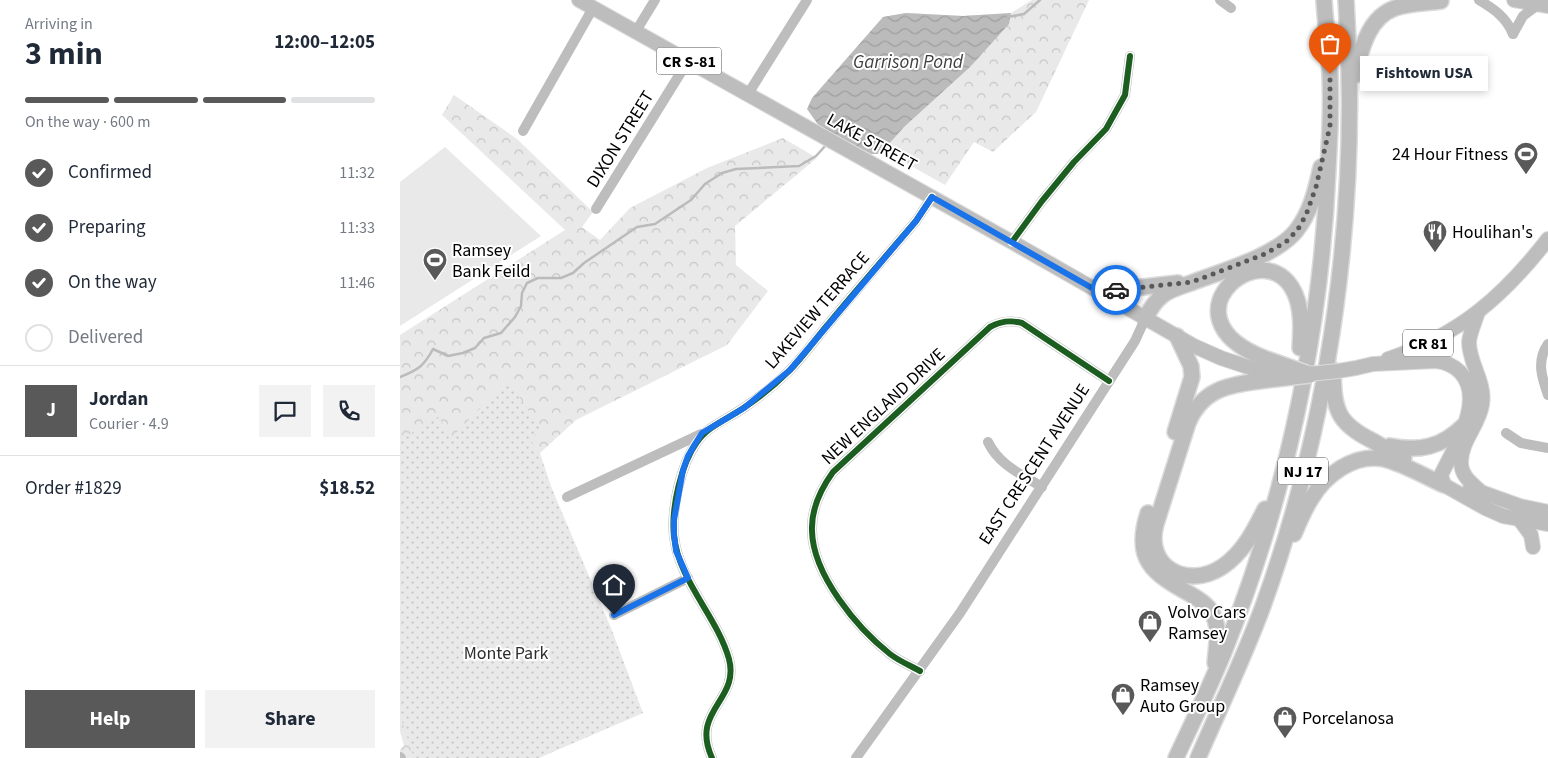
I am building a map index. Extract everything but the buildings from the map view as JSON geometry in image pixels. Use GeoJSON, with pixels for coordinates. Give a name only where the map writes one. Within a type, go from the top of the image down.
{"type":"FeatureCollection","features":[{"type":"Feature","properties":{"kind":"highway","name":"NJ 17"},"geometry":{"type":"LineString","coordinates":[[1176,758],[1226,647],[1257,560],[1283,472],[1311,336],[1320,274],[1326,211],[1330,126],[1330,59],[1324,0]]}},
{"type":"Feature","properties":{"kind":"highway","name":"NJ 17"},"geometry":{"type":"LineString","coordinates":[[1198,758],[1246,650],[1263,606],[1291,516],[1325,378],[1338,286],[1347,192],[1349,92],[1346,0]]}},
{"type":"Feature","properties":{"kind":"highway"},"geometry":{"type":"LineString","coordinates":[[1349,92],[1367,35],[1379,18],[1395,8],[1444,0]]}},
{"type":"Feature","properties":{"kind":"highway"},"geometry":{"type":"LineString","coordinates":[[1146,319],[1153,305],[1163,295],[1265,254],[1280,246],[1292,236],[1306,215],[1314,196],[1330,126]]}},
{"type":"Feature","properties":{"kind":"highway"},"geometry":{"type":"LineString","coordinates":[[1296,412],[1301,327],[1300,311],[1290,285],[1279,276],[1265,271],[1249,272],[1238,277],[1228,285],[1221,297],[1219,316],[1224,331],[1232,341],[1248,351],[1262,370],[1310,375]]}},
{"type":"Feature","properties":{"kind":"highway"},"geometry":{"type":"LineString","coordinates":[[1099,292],[1192,282]]}},
{"type":"Feature","properties":{"kind":"highway"},"geometry":{"type":"LineString","coordinates":[[1332,328],[1334,393],[1337,408],[1349,427],[1442,480]]}},
{"type":"Feature","properties":{"kind":"highway"},"geometry":{"type":"LineString","coordinates":[[1177,336],[1191,366],[1192,377],[1145,524],[1143,545],[1148,561],[1158,573],[1168,582],[1201,601],[1214,616],[1217,631],[1214,675]]}},
{"type":"Feature","properties":{"kind":"highway"},"geometry":{"type":"LineString","coordinates":[[1283,472],[1254,532],[1230,561],[1214,572],[1196,577],[1181,575],[1168,569],[1163,564],[1156,551],[1154,531],[1191,417],[1205,398],[1218,389],[1262,370],[1310,375]]}},
{"type":"Feature","properties":{"kind":"highway"},"geometry":{"type":"LineString","coordinates":[[1374,442],[1403,448],[1423,449],[1444,442],[1463,426]]}},
{"type":"Feature","properties":{"kind":"highway"},"geometry":{"type":"LineString","coordinates":[[1263,606],[1310,500],[1321,485],[1339,469],[1360,460],[1378,458],[1442,480]]}},
{"type":"Feature","properties":{"kind":"main road","name":"LAKE STREET"},"geometry":{"type":"LineString","coordinates":[[579,0],[1146,319]]}},
{"type":"Feature","properties":{"kind":"main road"},"geometry":{"type":"LineString","coordinates":[[1514,0],[1543,5]]}},
{"type":"Feature","properties":{"kind":"main road","name":"CR 81"},"geometry":{"type":"LineString","coordinates":[[1310,375],[1344,371],[1373,364],[1424,344],[1446,333],[1478,312],[1510,284],[1548,239]]}},
{"type":"Feature","properties":{"kind":"main road"},"geometry":{"type":"LineString","coordinates":[[1478,312],[1469,342],[1481,383],[1483,403],[1460,461],[1464,475],[1479,490]]}},
{"type":"Feature","properties":{"kind":"main road"},"geometry":{"type":"LineString","coordinates":[[1146,319],[1215,356],[1262,370]]}},
{"type":"Feature","properties":{"kind":"main road"},"geometry":{"type":"LineString","coordinates":[[1373,364],[1445,362],[1462,374],[1470,392],[1469,409],[1442,480]]}},
{"type":"Feature","properties":{"kind":"main road"},"geometry":{"type":"LineString","coordinates":[[1442,480],[1479,490],[1520,506],[1548,512]]}},
{"type":"Feature","properties":{"kind":"main road"},"geometry":{"type":"LineString","coordinates":[[1442,480],[1494,512],[1520,520],[1548,524]]}},
{"type":"Feature","properties":{"kind":"main road"},"geometry":{"type":"LineString","coordinates":[[1520,520],[1531,535],[1533,547]]}},
{"type":"Feature","properties":{"kind":"street"},"geometry":{"type":"LineString","coordinates":[[636,31],[655,0]]}},
{"type":"Feature","properties":{"kind":"street"},"geometry":{"type":"LineString","coordinates":[[748,94],[807,0]]}},
{"type":"Feature","properties":{"kind":"street"},"geometry":{"type":"LineString","coordinates":[[1220,0],[1231,8]]}},
{"type":"Feature","properties":{"kind":"street"},"geometry":{"type":"LineString","coordinates":[[1479,0],[1499,13],[1507,22],[1513,34],[1523,16],[1543,5]]}},
{"type":"Feature","properties":{"kind":"street"},"geometry":{"type":"LineString","coordinates":[[523,131],[593,8]]}},
{"type":"Feature","properties":{"kind":"street"},"geometry":{"type":"LineString","coordinates":[[1012,242],[1032,213],[1074,162],[1106,129],[1125,94],[1130,56]]}},
{"type":"Feature","properties":{"kind":"street","name":"DIXON STREET"},"geometry":{"type":"LineString","coordinates":[[596,209],[656,109],[688,61]]}},
{"type":"Feature","properties":{"kind":"street","name":"LAKEVIEW TERRACE"},"geometry":{"type":"LineString","coordinates":[[712,758],[707,744],[707,723],[729,685],[730,673],[725,648],[676,551],[674,520],[683,470],[688,456],[702,433],[744,408],[790,370],[916,221],[932,197]]}},
{"type":"Feature","properties":{"kind":"street","name":"EAST CRESCENT AVENUE"},"geometry":{"type":"LineString","coordinates":[[856,758],[920,671],[966,604],[1136,341],[1146,319]]}},
{"type":"Feature","properties":{"kind":"street","name":"NEW ENGLAND DRIVE"},"geometry":{"type":"LineString","coordinates":[[920,671],[889,652],[859,623],[836,595],[823,570],[817,557],[812,532],[814,507],[824,484],[840,465],[990,327],[997,323],[1014,321],[1022,324],[1109,381]]}},
{"type":"Feature","properties":{"kind":"street"},"geometry":{"type":"LineString","coordinates":[[1548,344],[1542,355],[1540,365],[1548,396]]}},
{"type":"Feature","properties":{"kind":"street"},"geometry":{"type":"LineString","coordinates":[[567,498],[702,433]]}},
{"type":"Feature","properties":{"kind":"street"},"geometry":{"type":"LineString","coordinates":[[1506,433],[1521,442],[1548,448]]}},
{"type":"Feature","properties":{"kind":"street"},"geometry":{"type":"LineString","coordinates":[[988,442],[994,453],[1003,463],[1042,487]]}},
{"type":"Feature","properties":{"kind":"street"},"geometry":{"type":"LineString","coordinates":[[614,615],[688,578]]}},
{"type":"Feature","properties":{"kind":"green space"},"geometry":{"type":"Polygon","coordinates":[[[1032,0],[1089,0],[1036,112],[993,152],[974,142],[945,185],[819,114],[883,17],[906,13],[963,16],[1011,13],[1032,0]]]}},
{"type":"Feature","properties":{"kind":"green space"},"geometry":{"type":"Polygon","coordinates":[[[454,95],[517,139],[593,212],[582,227],[600,240],[630,208],[707,168],[783,138],[817,158],[735,226],[736,265],[768,291],[727,345],[576,420],[540,453],[592,609],[466,758],[400,758],[400,749],[404,746],[400,731],[400,335],[565,230],[442,115],[454,95]]]}},
{"type":"Feature","properties":{"kind":"green space","name":"Ramsey Bank Feild"},"geometry":{"type":"Polygon","coordinates":[[[445,147],[541,236],[400,326],[400,182],[445,147]]]}},
{"type":"Feature","properties":{"kind":"green space","name":"Monte Park"},"geometry":{"type":"Polygon","coordinates":[[[508,380],[542,431],[530,437],[611,628],[643,713],[539,758],[414,758],[400,715],[400,440],[438,417],[452,437],[508,380]]]}},
{"type":"Feature","properties":{"kind":"water","name":"Garrison Pond"},"geometry":{"type":"Polygon","coordinates":[[[906,13],[963,16],[1011,13],[1009,24],[970,67],[904,127],[880,154],[871,154],[819,126],[807,109],[812,98],[883,17],[906,13]]]}},
{"type":"Feature","properties":{"kind":"waterway"},"geometry":{"type":"LineString","coordinates":[[1008,17],[1024,14],[1040,0]]}},
{"type":"Feature","properties":{"kind":"waterway"},"geometry":{"type":"LineString","coordinates":[[400,377],[420,367],[427,360],[433,349],[448,356],[463,353],[475,348],[484,338],[501,333],[515,317],[521,306],[522,293],[527,283],[538,278],[561,278],[573,273],[584,263],[637,227],[655,224],[691,200],[705,184],[722,173],[736,169],[799,166],[816,156],[827,144]]}},
{"type":"Feature","properties":{"kind":"cycle path"},"geometry":{"type":"LineString","coordinates":[[1012,242],[1074,162],[1106,129],[1125,95],[1130,56]]}},
{"type":"Feature","properties":{"kind":"cycle path"},"geometry":{"type":"LineString","coordinates":[[712,758],[707,742],[707,728],[728,685],[731,673],[729,659],[723,643],[690,584],[677,553],[673,525],[674,513],[678,487],[686,462],[691,451],[706,432],[761,396],[794,365],[916,221],[932,197]]}},
{"type":"Feature","properties":{"kind":"cycle path"},"geometry":{"type":"LineString","coordinates":[[920,671],[890,654],[877,643],[851,615],[828,582],[814,548],[812,531],[813,515],[817,500],[828,479],[833,472],[990,327],[998,323],[1010,321],[1022,323],[1109,381]]}},
{"type":"Feature","properties":{"kind":"way so far"},"geometry":{"type":"LineString","coordinates":[[1116,290],[1192,282],[1265,254],[1287,241],[1302,223],[1314,196],[1330,126],[1330,74]]}},
{"type":"Feature","properties":{"kind":"place","name":"Fishtown USA"},"geometry":{"type":"Point","coordinates":[1330,74]}},
{"type":"Feature","properties":{"kind":"place","name":"24 Hour Fitness"},"geometry":{"type":"Point","coordinates":[1526,175]}},
{"type":"Feature","properties":{"kind":"place","name":"Houlihan's"},"geometry":{"type":"Point","coordinates":[1435,253]}},
{"type":"Feature","properties":{"kind":"place","name":"Ramsey Bank Feild"},"geometry":{"type":"Point","coordinates":[435,281]}},
{"type":"Feature","properties":{"kind":"place","name":"Volvo Cars Ramsey"},"geometry":{"type":"Point","coordinates":[1150,643]}},
{"type":"Feature","properties":{"kind":"place","name":"Ramsey Auto Group"},"geometry":{"type":"Point","coordinates":[1123,716]}},
{"type":"Feature","properties":{"kind":"place","name":"Porcelanosa"},"geometry":{"type":"Point","coordinates":[1285,739]}},
{"type":"Feature","properties":{"kind":"route"},"geometry":{"type":"LineString","coordinates":[[614,615],[688,578],[676,551],[674,520],[683,470],[688,456],[702,433],[744,408],[790,370],[916,221],[932,197],[1099,292],[1116,290]]}}]}
